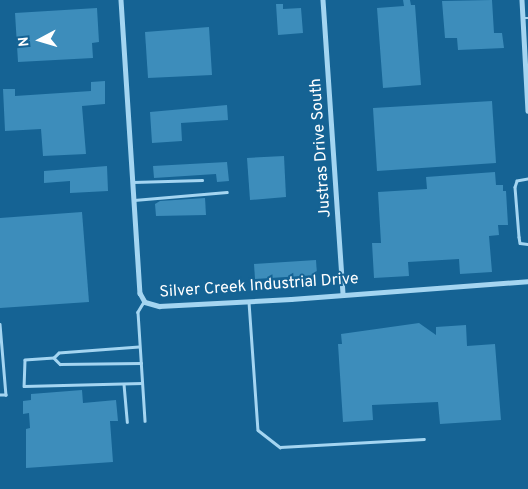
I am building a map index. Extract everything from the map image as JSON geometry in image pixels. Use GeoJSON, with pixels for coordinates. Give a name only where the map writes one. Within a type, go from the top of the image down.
{"type":"FeatureCollection","features":[{"type":"Feature","properties":{"kind":"street","name":"Silver Creek Industrial Drive"},"geometry":{"type":"LineString","coordinates":[[120,0],[140,293],[145,302],[159,306],[528,281]]}},
{"type":"Feature","properties":{"kind":"street","name":"Justras Drive South"},"geometry":{"type":"LineString","coordinates":[[322,0],[343,293]]}},
{"type":"Feature","properties":{"kind":"street"},"geometry":{"type":"LineString","coordinates":[[522,0],[525,18],[528,111]]}},
{"type":"Feature","properties":{"kind":"lane"},"geometry":{"type":"LineString","coordinates":[[528,179],[517,181],[515,187],[520,243],[528,244]]}},
{"type":"Feature","properties":{"kind":"lane"},"geometry":{"type":"LineString","coordinates":[[133,182],[202,180]]}},
{"type":"Feature","properties":{"kind":"lane"},"geometry":{"type":"LineString","coordinates":[[134,200],[227,192]]}},
{"type":"Feature","properties":{"kind":"lane"},"geometry":{"type":"LineString","coordinates":[[249,300],[258,430],[273,442],[280,447],[424,439]]}},
{"type":"Feature","properties":{"kind":"lane"},"geometry":{"type":"LineString","coordinates":[[145,302],[138,312],[145,421]]}},
{"type":"Feature","properties":{"kind":"lane"},"geometry":{"type":"LineString","coordinates":[[0,324],[6,394],[0,395]]}},
{"type":"Feature","properties":{"kind":"lane"},"geometry":{"type":"LineString","coordinates":[[140,347],[59,353],[54,358],[23,361],[26,388],[142,383]]}},
{"type":"Feature","properties":{"kind":"lane"},"geometry":{"type":"LineString","coordinates":[[54,358],[60,364],[141,363]]}},
{"type":"Feature","properties":{"kind":"lane"},"geometry":{"type":"LineString","coordinates":[[124,384],[127,422]]}},
{"type":"Feature","properties":{"kind":"building"},"geometry":{"type":"Polygon","coordinates":[[[403,0],[410,0],[411,5],[415,5],[421,85],[383,88],[377,8],[404,6],[403,0]]]}},
{"type":"Feature","properties":{"kind":"building"},"geometry":{"type":"Polygon","coordinates":[[[492,0],[494,33],[502,33],[504,48],[458,50],[457,38],[445,38],[442,1],[492,0]]]}},
{"type":"Feature","properties":{"kind":"building"},"geometry":{"type":"Polygon","coordinates":[[[276,4],[283,4],[283,9],[301,8],[303,33],[278,35],[276,4]]]}},
{"type":"Feature","properties":{"kind":"building"},"geometry":{"type":"Polygon","coordinates":[[[97,8],[99,42],[92,43],[93,58],[18,62],[15,13],[97,8]]]}},
{"type":"Feature","properties":{"kind":"building"},"geometry":{"type":"Polygon","coordinates":[[[209,27],[212,75],[148,78],[145,32],[209,27]]]}},
{"type":"Feature","properties":{"kind":"building"},"geometry":{"type":"Polygon","coordinates":[[[105,81],[105,104],[82,106],[86,154],[43,156],[41,129],[5,131],[3,89],[15,89],[15,96],[91,91],[91,82],[105,81]]]}},
{"type":"Feature","properties":{"kind":"building"},"geometry":{"type":"Polygon","coordinates":[[[492,101],[496,163],[377,171],[373,108],[492,101]]]}},
{"type":"Feature","properties":{"kind":"building"},"geometry":{"type":"Polygon","coordinates":[[[227,105],[228,120],[181,123],[182,141],[152,143],[150,112],[227,105]]]}},
{"type":"Feature","properties":{"kind":"building"},"geometry":{"type":"Polygon","coordinates":[[[284,156],[286,197],[250,200],[247,158],[284,156]]]}},
{"type":"Feature","properties":{"kind":"building"},"geometry":{"type":"Polygon","coordinates":[[[227,162],[229,181],[217,182],[216,174],[154,178],[153,166],[227,162]]]}},
{"type":"Feature","properties":{"kind":"building"},"geometry":{"type":"Polygon","coordinates":[[[107,166],[108,191],[70,193],[70,181],[44,183],[44,171],[107,166]]]}},
{"type":"Feature","properties":{"kind":"building"},"geometry":{"type":"Polygon","coordinates":[[[495,172],[496,185],[503,185],[503,191],[506,191],[508,225],[498,225],[499,235],[489,236],[492,272],[460,274],[459,259],[408,262],[409,276],[374,278],[372,243],[381,243],[378,192],[427,189],[426,177],[495,172]]]}},
{"type":"Feature","properties":{"kind":"building"},"geometry":{"type":"Polygon","coordinates":[[[205,198],[206,215],[156,216],[155,204],[160,201],[205,198]]]}},
{"type":"Feature","properties":{"kind":"building"},"geometry":{"type":"Polygon","coordinates":[[[82,212],[89,302],[0,308],[0,218],[82,212]]]}},
{"type":"Feature","properties":{"kind":"building"},"geometry":{"type":"Polygon","coordinates":[[[316,260],[317,275],[255,279],[254,264],[316,260]]]}},
{"type":"Feature","properties":{"kind":"building"},"geometry":{"type":"Polygon","coordinates":[[[419,323],[436,335],[436,327],[466,325],[467,346],[495,344],[501,420],[440,424],[438,402],[372,405],[373,420],[343,422],[338,344],[342,344],[341,334],[419,323]]]}},
{"type":"Feature","properties":{"kind":"building"},"geometry":{"type":"Polygon","coordinates":[[[82,390],[83,403],[116,400],[118,421],[110,421],[113,462],[26,468],[26,429],[30,428],[29,413],[23,414],[23,401],[31,400],[31,394],[82,390]]]}}]}
